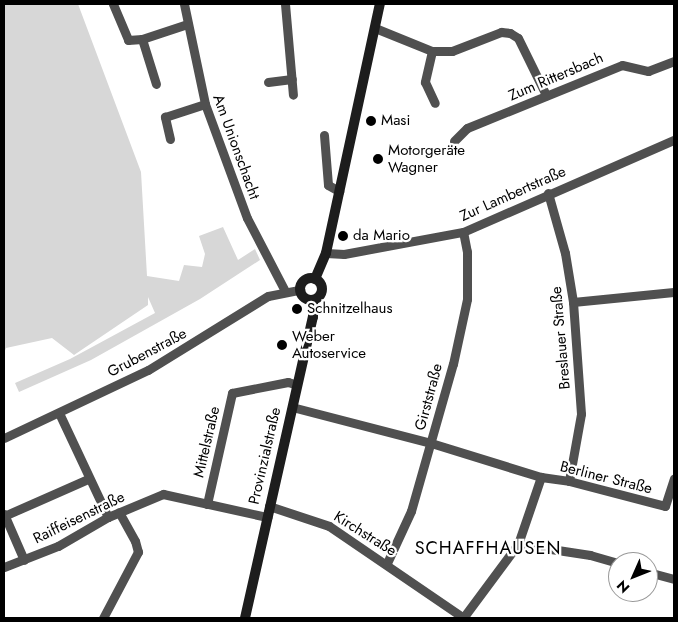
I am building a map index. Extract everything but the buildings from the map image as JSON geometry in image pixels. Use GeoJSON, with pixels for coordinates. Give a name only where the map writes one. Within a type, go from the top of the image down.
{"type":"FeatureCollection","features":[{"type":"Feature","properties":{"kind":"street"},"geometry":{"type":"LineString","coordinates":[[113,4],[128,40],[142,39],[187,24]]}},
{"type":"Feature","properties":{"kind":"street","name":"Am Unionschacht"},"geometry":{"type":"LineString","coordinates":[[184,4],[205,104],[248,218],[285,291]]}},
{"type":"Feature","properties":{"kind":"street"},"geometry":{"type":"LineString","coordinates":[[285,4],[293,95]]}},
{"type":"Feature","properties":{"kind":"street"},"geometry":{"type":"LineString","coordinates":[[315,279],[326,253],[380,4]]}},
{"type":"Feature","properties":{"kind":"street"},"geometry":{"type":"LineString","coordinates":[[376,28],[432,51],[452,52],[502,32],[510,33],[518,38],[546,95]]}},
{"type":"Feature","properties":{"kind":"street"},"geometry":{"type":"LineString","coordinates":[[142,39],[156,84]]}},
{"type":"Feature","properties":{"kind":"street"},"geometry":{"type":"LineString","coordinates":[[432,51],[425,82],[434,103]]}},
{"type":"Feature","properties":{"kind":"street","name":"Zum Rittersbach"},"geometry":{"type":"LineString","coordinates":[[454,142],[467,128],[622,65],[648,71],[674,61]]}},
{"type":"Feature","properties":{"kind":"street"},"geometry":{"type":"LineString","coordinates":[[268,82],[292,79]]}},
{"type":"Feature","properties":{"kind":"street"},"geometry":{"type":"LineString","coordinates":[[170,139],[164,117],[205,104]]}},
{"type":"Feature","properties":{"kind":"street"},"geometry":{"type":"LineString","coordinates":[[324,136],[328,185],[339,192]]}},
{"type":"Feature","properties":{"kind":"street","name":"Zur Lambertstraße"},"geometry":{"type":"LineString","coordinates":[[326,253],[344,254],[463,232],[548,193],[674,140]]}},
{"type":"Feature","properties":{"kind":"street","name":"Breslauer Straße"},"geometry":{"type":"LineString","coordinates":[[548,193],[565,253],[573,302],[581,414],[569,481]]}},
{"type":"Feature","properties":{"kind":"street","name":"Girststraße"},"geometry":{"type":"LineString","coordinates":[[387,563],[411,511],[431,443],[467,299],[467,252],[463,232]]}},
{"type":"Feature","properties":{"kind":"street"},"geometry":{"type":"LineString","coordinates":[[315,279],[322,291],[313,300],[305,299],[300,290],[304,280],[315,279]]}},
{"type":"Feature","properties":{"kind":"street","name":"Grubenstraße"},"geometry":{"type":"LineString","coordinates":[[4,438],[148,370],[268,296],[285,291],[300,290]]}},
{"type":"Feature","properties":{"kind":"street"},"geometry":{"type":"LineString","coordinates":[[573,302],[674,292]]}},
{"type":"Feature","properties":{"kind":"street","name":"Provinzialstraße"},"geometry":{"type":"LineString","coordinates":[[245,618],[314,317],[313,300]]}},
{"type":"Feature","properties":{"kind":"street","name":"Mittelstraße"},"geometry":{"type":"LineString","coordinates":[[207,504],[232,394],[288,382],[297,385]]}},
{"type":"Feature","properties":{"kind":"street","name":"Berliner Straße"},"geometry":{"type":"LineString","coordinates":[[292,408],[431,443],[541,477],[569,481],[665,506],[674,478]]}},
{"type":"Feature","properties":{"kind":"street"},"geometry":{"type":"LineString","coordinates":[[59,413],[88,479],[108,517]]}},
{"type":"Feature","properties":{"kind":"street"},"geometry":{"type":"LineString","coordinates":[[463,618],[518,544],[541,477]]}},
{"type":"Feature","properties":{"kind":"street"},"geometry":{"type":"LineString","coordinates":[[24,560],[4,515],[88,479]]}},
{"type":"Feature","properties":{"kind":"street","name":"Kirchstraße"},"geometry":{"type":"LineString","coordinates":[[167,495],[207,504],[268,511],[329,526],[387,563],[463,618]]}},
{"type":"Feature","properties":{"kind":"street","name":"Raiffeisenstraße"},"geometry":{"type":"LineString","coordinates":[[4,567],[58,546],[118,512],[167,495]]}},
{"type":"Feature","properties":{"kind":"street"},"geometry":{"type":"LineString","coordinates":[[103,618],[138,552],[135,541],[118,512]]}},
{"type":"Feature","properties":{"kind":"street"},"geometry":{"type":"LineString","coordinates":[[518,544],[590,555],[608,560]]}},
{"type":"Feature","properties":{"kind":"street"},"geometry":{"type":"LineString","coordinates":[[658,575],[674,579]]}},
{"type":"Feature","properties":{"kind":"shaded area"},"geometry":{"type":"Polygon","coordinates":[[[4,4],[78,4],[141,172],[147,276],[179,281],[184,265],[202,267],[205,254],[199,236],[223,227],[238,260],[255,249],[260,260],[200,299],[91,360],[19,392],[15,383],[70,359],[155,313],[148,297],[148,305],[74,355],[52,338],[6,348],[4,353],[4,4]]]}},
{"type":"Feature","properties":{"kind":"place","name":"Masi"},"geometry":{"type":"Point","coordinates":[371,121]}},
{"type":"Feature","properties":{"kind":"place","name":"Motorgeräte Wagner"},"geometry":{"type":"Point","coordinates":[378,159]}},
{"type":"Feature","properties":{"kind":"place","name":"da Mario"},"geometry":{"type":"Point","coordinates":[343,236]}},
{"type":"Feature","properties":{"kind":"place","name":"Schnitzelhaus"},"geometry":{"type":"Point","coordinates":[297,309]}},
{"type":"Feature","properties":{"kind":"place","name":"Weber Autoservice"},"geometry":{"type":"Point","coordinates":[282,345]}},
{"type":"Feature","properties":{"kind":"district","name":"SCHAFFHAUSEN"},"geometry":{"type":"Point","coordinates":[488,548]}}]}
